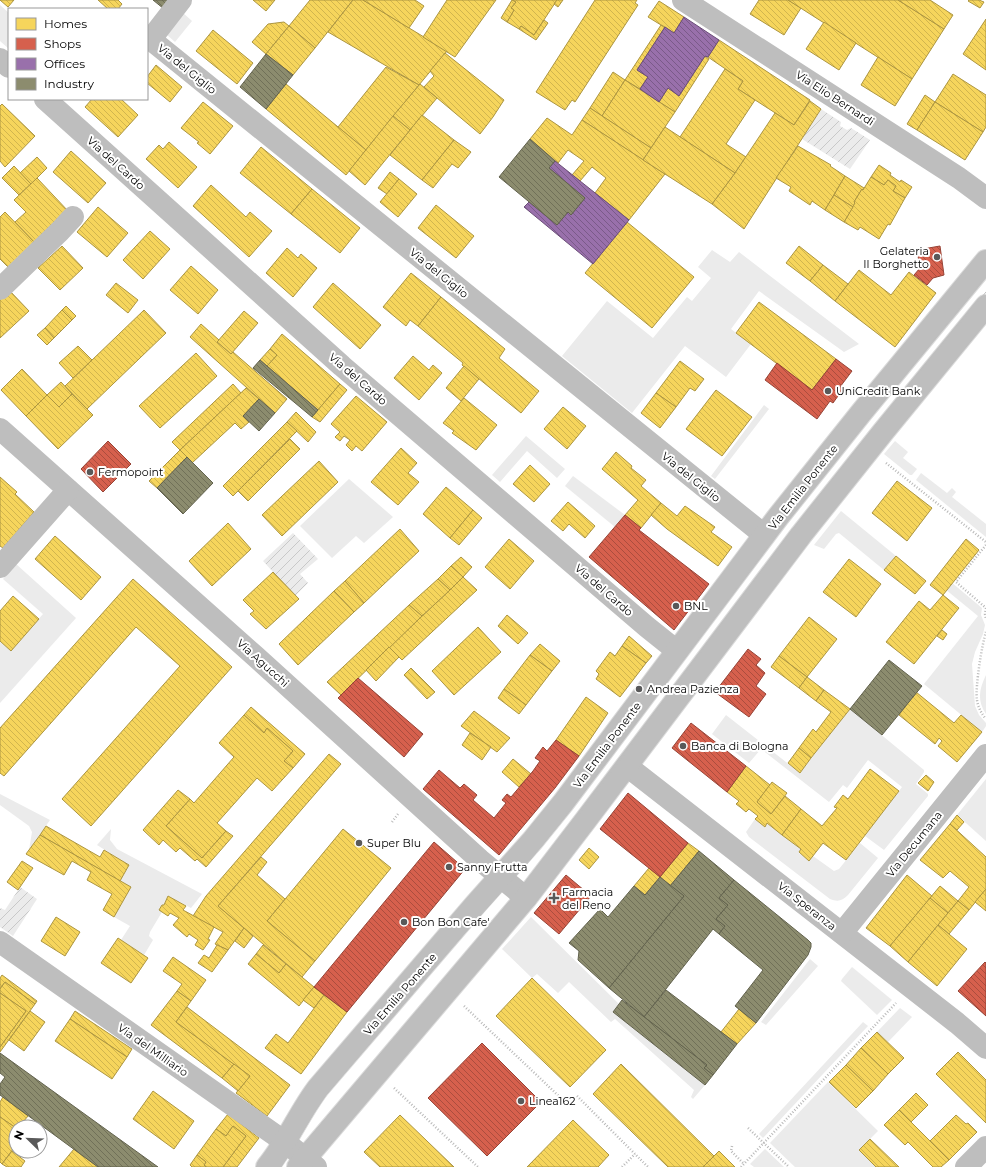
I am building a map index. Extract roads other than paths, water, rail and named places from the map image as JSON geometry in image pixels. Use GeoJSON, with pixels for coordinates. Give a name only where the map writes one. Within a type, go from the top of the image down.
{"type":"FeatureCollection","features":[{"type":"Feature","properties":{"kind":"street","name":"Via del Giglio"},"geometry":{"type":"LineString","coordinates":[[180,0],[157,30],[153,38],[155,43],[764,535]]}},
{"type":"Feature","properties":{"kind":"street","name":"Via Elio Bernardi"},"geometry":{"type":"LineString","coordinates":[[683,0],[959,178],[986,198]]}},
{"type":"Feature","properties":{"kind":"street"},"geometry":{"type":"LineString","coordinates":[[0,59],[8,66]]}},
{"type":"Feature","properties":{"kind":"street","name":"Via del Cardo"},"geometry":{"type":"LineString","coordinates":[[46,100],[342,366],[677,651]]}},
{"type":"Feature","properties":{"kind":"street"},"geometry":{"type":"LineString","coordinates":[[0,289],[73,217]]}},
{"type":"Feature","properties":{"kind":"street","name":"Via Emilia Ponente"},"geometry":{"type":"LineString","coordinates":[[267,1167],[285,1142],[318,1088],[563,803],[764,535],[860,413],[986,261]]}},
{"type":"Feature","properties":{"kind":"street"},"geometry":{"type":"LineString","coordinates":[[307,1164],[526,898],[801,535],[986,306]]}},
{"type":"Feature","properties":{"kind":"street","name":"Via Agucchi"},"geometry":{"type":"LineString","coordinates":[[0,429],[255,656],[446,830],[500,878],[526,898]]}},
{"type":"Feature","properties":{"kind":"street"},"geometry":{"type":"LineString","coordinates":[[0,567],[68,490]]}},
{"type":"Feature","properties":{"kind":"street","name":"Via Decumana"},"geometry":{"type":"LineString","coordinates":[[842,933],[986,755]]}},
{"type":"Feature","properties":{"kind":"street","name":"Via Speranza"},"geometry":{"type":"LineString","coordinates":[[627,766],[958,1023],[986,1048]]}},
{"type":"Feature","properties":{"kind":"street","name":"Via del Milliario"},"geometry":{"type":"LineString","coordinates":[[2,948],[285,1142],[307,1164]]}},
{"type":"Feature","properties":{"kind":"street"},"geometry":{"type":"LineString","coordinates":[[966,1167],[986,1147]]}},
{"type":"Feature","properties":{"kind":"tram line"},"geometry":{"type":"LineString","coordinates":[[281,1167],[326,1095],[454,945],[531,859],[561,822],[779,531],[986,276]]}},
{"type":"Feature","properties":{"kind":"tram line"},"geometry":{"type":"LineString","coordinates":[[292,1158],[525,883],[579,815],[787,537],[875,426],[986,292]]}},
{"type":"Feature","properties":{"kind":"place","name":"Gelateria Il Borghetto"},"geometry":{"type":"Point","coordinates":[937,257]}},
{"type":"Feature","properties":{"kind":"place","name":"UniCredit Bank"},"geometry":{"type":"Point","coordinates":[828,391]}},
{"type":"Feature","properties":{"kind":"place","name":"Fermopoint"},"geometry":{"type":"Point","coordinates":[90,472]}},
{"type":"Feature","properties":{"kind":"place","name":"BNL"},"geometry":{"type":"Point","coordinates":[676,606]}},
{"type":"Feature","properties":{"kind":"place","name":"Andrea Pazienza"},"geometry":{"type":"Point","coordinates":[639,689]}},
{"type":"Feature","properties":{"kind":"place","name":"Banca di Bologna"},"geometry":{"type":"Point","coordinates":[683,746]}},
{"type":"Feature","properties":{"kind":"place","name":"Super Blu"},"geometry":{"type":"Point","coordinates":[359,843]}},
{"type":"Feature","properties":{"kind":"place","name":"Sanny Frutta"},"geometry":{"type":"Point","coordinates":[449,867]}},
{"type":"Feature","properties":{"kind":"place","name":"Farmacia del Reno"},"geometry":{"type":"Point","coordinates":[554,898]}},
{"type":"Feature","properties":{"kind":"place","name":"Bon Bon Cafe'"},"geometry":{"type":"Point","coordinates":[404,922]}},
{"type":"Feature","properties":{"kind":"place","name":"Linea162"},"geometry":{"type":"Point","coordinates":[521,1101]}}]}
